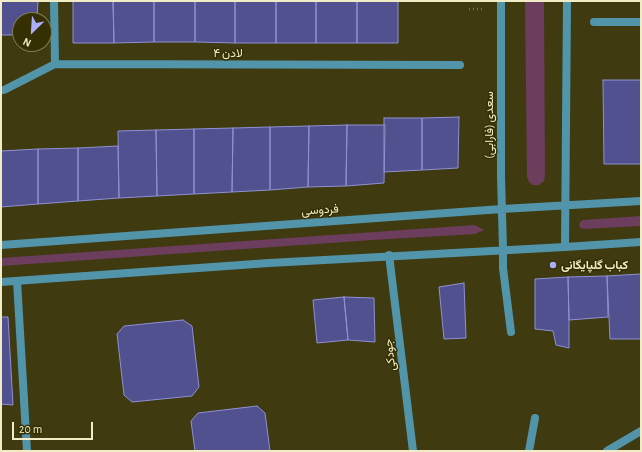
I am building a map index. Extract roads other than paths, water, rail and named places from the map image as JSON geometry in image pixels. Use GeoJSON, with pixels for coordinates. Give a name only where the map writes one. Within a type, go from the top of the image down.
{"type":"FeatureCollection","features":[{"type":"Feature","properties":{"kind":"street"},"geometry":{"type":"LineString","coordinates":[[54,1],[55,64]]}},
{"type":"Feature","properties":{"kind":"street","name":"سعدی (فارابی)"},"geometry":{"type":"LineString","coordinates":[[501,1],[501,176],[503,268],[511,332]]}},
{"type":"Feature","properties":{"kind":"street"},"geometry":{"type":"LineString","coordinates":[[565,247],[567,1]]}},
{"type":"Feature","properties":{"kind":"street"},"geometry":{"type":"LineString","coordinates":[[594,22],[641,22]]}},
{"type":"Feature","properties":{"kind":"street","name":"لادن ۴"},"geometry":{"type":"LineString","coordinates":[[1,90],[4,90],[55,64],[460,65]]}},
{"type":"Feature","properties":{"kind":"street","name":"فردوسی"},"geometry":{"type":"LineString","coordinates":[[1,245],[502,209],[641,201]]}},
{"type":"Feature","properties":{"kind":"street"},"geometry":{"type":"LineString","coordinates":[[1,282],[389,255],[641,242]]}},
{"type":"Feature","properties":{"kind":"street","name":"جودکی"},"geometry":{"type":"LineString","coordinates":[[389,255],[413,451]]}},
{"type":"Feature","properties":{"kind":"street"},"geometry":{"type":"LineString","coordinates":[[17,281],[27,451]]}},
{"type":"Feature","properties":{"kind":"street"},"geometry":{"type":"LineString","coordinates":[[529,451],[535,418]]}},
{"type":"Feature","properties":{"kind":"street"},"geometry":{"type":"LineString","coordinates":[[606,451],[641,431]]}},
{"type":"Feature","properties":{"kind":"place","name":"کباب گلپایگانی"},"geometry":{"type":"Point","coordinates":[553,265]}}]}
